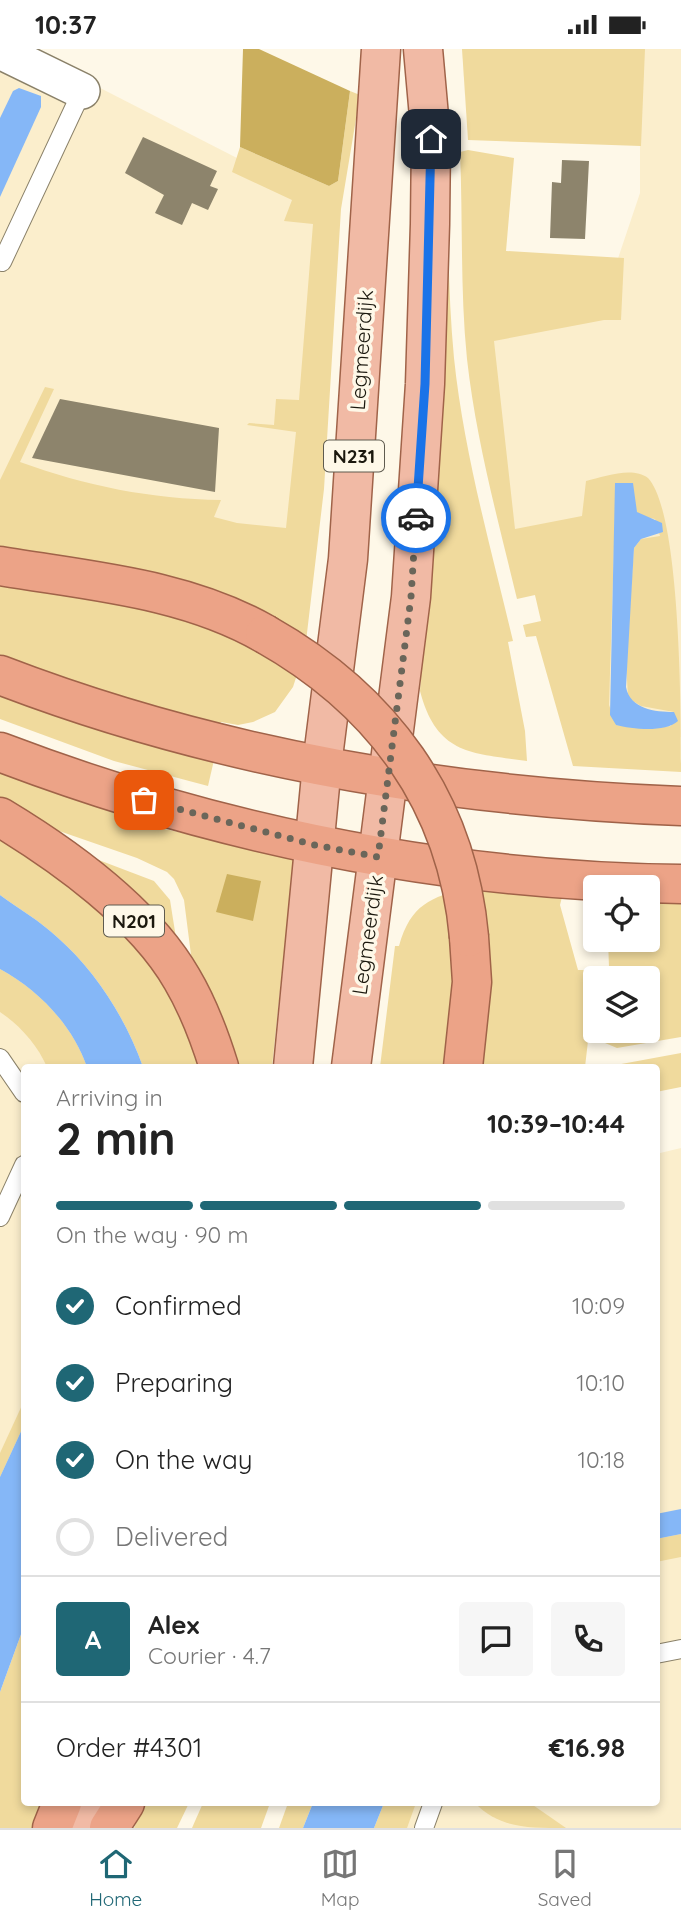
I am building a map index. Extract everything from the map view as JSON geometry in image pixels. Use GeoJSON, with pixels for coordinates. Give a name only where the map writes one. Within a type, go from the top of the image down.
{"type":"FeatureCollection","features":[{"type":"Feature","properties":{"kind":"highway"},"geometry":{"type":"LineString","coordinates":[[0,566],[129,588],[202,605],[233,616],[339,683],[389,736],[426,789],[453,851],[469,937],[472,982],[463,1064]]}},
{"type":"Feature","properties":{"kind":"highway"},"geometry":{"type":"LineString","coordinates":[[0,675],[189,734],[322,765],[450,788],[681,806]]}},
{"type":"Feature","properties":{"kind":"highway"},"geometry":{"type":"LineString","coordinates":[[0,752],[189,814],[315,845],[378,857],[557,879],[681,884]]}},
{"type":"Feature","properties":{"kind":"highway","name":"N201"},"geometry":{"type":"LineString","coordinates":[[0,817],[47,845],[96,885],[149,936],[181,978],[218,1064]]}},
{"type":"Feature","properties":{"kind":"highway"},"geometry":{"type":"LineString","coordinates":[[52,1828],[61,1806]]}},
{"type":"Feature","properties":{"kind":"highway"},"geometry":{"type":"LineString","coordinates":[[109,1828],[123,1806]]}},
{"type":"Feature","properties":{"kind":"main road","name":"Legmeerdijk"},"geometry":{"type":"LineString","coordinates":[[293,1064],[322,765],[348,559],[381,49]]}},
{"type":"Feature","properties":{"kind":"main road","name":"Legmeerdijk"},"geometry":{"type":"LineString","coordinates":[[351,1064],[411,597],[425,384],[431,139],[423,49]]}},
{"type":"Feature","properties":{"kind":"main road"},"geometry":{"type":"LineString","coordinates":[[78,1828],[87,1806]]}},
{"type":"Feature","properties":{"kind":"main road"},"geometry":{"type":"LineString","coordinates":[[109,1828],[118,1806]]}},
{"type":"Feature","properties":{"kind":"street"},"geometry":{"type":"LineString","coordinates":[[0,51],[82,91]]}},
{"type":"Feature","properties":{"kind":"lane"},"geometry":{"type":"LineString","coordinates":[[2,262],[82,91]]}},
{"type":"Feature","properties":{"kind":"lane"},"geometry":{"type":"LineString","coordinates":[[0,1058],[21,1089]]}},
{"type":"Feature","properties":{"kind":"lane"},"geometry":{"type":"LineString","coordinates":[[0,1217],[21,1172]]}},
{"type":"Feature","properties":{"kind":"lane"},"geometry":{"type":"LineString","coordinates":[[660,1653],[681,1649]]}},
{"type":"Feature","properties":{"kind":"lane"},"geometry":{"type":"LineString","coordinates":[[424,1828],[432,1806]]}},
{"type":"Feature","properties":{"kind":"shaded area"},"geometry":{"type":"Polygon","coordinates":[[[0,49],[24,49],[325,203],[287,593],[0,535],[0,49]]]}},
{"type":"Feature","properties":{"kind":"shaded area"},"geometry":{"type":"Polygon","coordinates":[[[243,49],[259,49],[350,91],[338,181],[329,186],[240,147],[243,49]]]}},
{"type":"Feature","properties":{"kind":"shaded area"},"geometry":{"type":"Polygon","coordinates":[[[462,49],[645,49],[641,146],[468,140],[462,49]]]}},
{"type":"Feature","properties":{"kind":"shaded area"},"geometry":{"type":"Polygon","coordinates":[[[640,49],[681,49],[681,737],[600,750],[510,536],[483,335],[603,303],[640,193],[640,49]]]}},
{"type":"Feature","properties":{"kind":"shaded area"},"geometry":{"type":"Polygon","coordinates":[[[350,91],[360,95],[341,209],[324,489],[305,650],[293,687],[275,712],[253,722],[238,725],[221,722],[219,726],[137,705],[0,659],[0,576],[280,622],[0,554],[0,480],[45,387],[54,389],[20,462],[119,490],[221,500],[214,517],[237,523],[286,528],[296,432],[247,425],[274,425],[276,399],[299,400],[313,224],[284,221],[292,200],[232,172],[240,147],[329,186],[338,181],[350,91]]]}},
{"type":"Feature","properties":{"kind":"shaded area"},"geometry":{"type":"Polygon","coordinates":[[[468,150],[514,158],[506,251],[624,258],[621,320],[604,320],[494,341],[515,529],[582,516],[586,481],[609,475],[634,473],[648,478],[659,498],[667,531],[677,616],[681,772],[573,766],[536,636],[526,637],[523,625],[541,621],[535,595],[517,599],[488,480],[471,389],[463,307],[460,152],[468,150]],[[616,483],[609,705],[616,725],[648,729],[671,726],[674,712],[641,706],[628,698],[626,661],[634,548],[641,539],[660,536],[655,519],[640,516],[616,483]]]}},
{"type":"Feature","properties":{"kind":"shaded area"},"geometry":{"type":"Polygon","coordinates":[[[448,198],[451,318],[464,430],[513,641],[508,642],[525,731],[527,761],[474,752],[447,740],[427,712],[420,691],[448,198]]]}},
{"type":"Feature","properties":{"kind":"shaded area"},"geometry":{"type":"Polygon","coordinates":[[[0,693],[214,760],[208,786],[114,761],[0,719],[0,693]]]}},
{"type":"Feature","properties":{"kind":"shaded area"},"geometry":{"type":"Polygon","coordinates":[[[0,771],[156,827],[294,858],[272,1064],[229,1064],[195,986],[184,900],[174,879],[167,872],[137,858],[13,815],[0,807],[0,771]]]}},
{"type":"Feature","properties":{"kind":"shaded area"},"geometry":{"type":"Polygon","coordinates":[[[0,828],[148,952],[207,1064],[142,1064],[119,1014],[97,980],[50,931],[0,895],[0,828]]]}},
{"type":"Feature","properties":{"kind":"shaded area"},"geometry":{"type":"Polygon","coordinates":[[[62,846],[154,881],[170,900],[179,957],[62,846]]]}},
{"type":"Feature","properties":{"kind":"shaded area"},"geometry":{"type":"Polygon","coordinates":[[[227,874],[261,881],[253,921],[216,912],[227,874]]]}},
{"type":"Feature","properties":{"kind":"shaded area"},"geometry":{"type":"Polygon","coordinates":[[[469,887],[562,897],[560,905],[578,970],[583,970],[583,1043],[588,1043],[585,1064],[469,1064],[455,979],[451,1064],[380,1064],[395,946],[399,946],[416,912],[433,899],[469,887]]]}},
{"type":"Feature","properties":{"kind":"shaded area"},"geometry":{"type":"Polygon","coordinates":[[[660,901],[681,902],[681,1037],[660,1041],[660,966],[609,966],[608,952],[660,952],[660,901]]]}},
{"type":"Feature","properties":{"kind":"shaded area"},"geometry":{"type":"Polygon","coordinates":[[[0,931],[109,1064],[21,1064],[21,1495],[0,1542],[0,931]]]}},
{"type":"Feature","properties":{"kind":"shaded area"},"geometry":{"type":"Polygon","coordinates":[[[0,969],[28,987],[53,1011],[73,1037],[86,1064],[46,1064],[28,1036],[0,1012],[0,969]]]}},
{"type":"Feature","properties":{"kind":"shaded area"},"geometry":{"type":"Polygon","coordinates":[[[605,1043],[646,1043],[617,1048],[605,1043]]]}},
{"type":"Feature","properties":{"kind":"shaded area"},"geometry":{"type":"Polygon","coordinates":[[[681,1053],[681,1087],[660,1091],[660,1064],[621,1064],[681,1053]]]}},
{"type":"Feature","properties":{"kind":"shaded area"},"geometry":{"type":"Polygon","coordinates":[[[681,1148],[681,1828],[392,1828],[401,1806],[660,1806],[660,1153],[681,1148]]]}},
{"type":"Feature","properties":{"kind":"shaded area"},"geometry":{"type":"Polygon","coordinates":[[[21,1408],[21,1432],[0,1477],[0,1453],[21,1408]]]}},
{"type":"Feature","properties":{"kind":"shaded area"},"geometry":{"type":"Polygon","coordinates":[[[681,1534],[681,1557],[660,1561],[660,1538],[681,1534]]]}},
{"type":"Feature","properties":{"kind":"shaded area"},"geometry":{"type":"Polygon","coordinates":[[[21,1634],[21,1806],[44,1806],[35,1828],[0,1828],[0,1692],[21,1634]]]}},
{"type":"Feature","properties":{"kind":"shaded area"},"geometry":{"type":"Polygon","coordinates":[[[144,1806],[188,1806],[177,1828],[134,1828],[144,1806]]]}},
{"type":"Feature","properties":{"kind":"shaded area"},"geometry":{"type":"Polygon","coordinates":[[[202,1806],[269,1806],[261,1828],[192,1828],[202,1806]]]}},
{"type":"Feature","properties":{"kind":"shaded area"},"geometry":{"type":"Polygon","coordinates":[[[287,1806],[312,1806],[303,1828],[279,1828],[287,1806]]]}},
{"type":"Feature","properties":{"kind":"shaded area"},"geometry":{"type":"Polygon","coordinates":[[[383,1806],[415,1806],[407,1828],[374,1828],[383,1806]]]}},
{"type":"Feature","properties":{"kind":"shaded area"},"geometry":{"type":"Polygon","coordinates":[[[478,1806],[534,1806],[566,1828],[515,1825],[478,1806]]]}},
{"type":"Feature","properties":{"kind":"water"},"geometry":{"type":"Polygon","coordinates":[[[19,88],[41,96],[41,107],[0,197],[0,118],[13,91],[19,88]]]}},
{"type":"Feature","properties":{"kind":"water"},"geometry":{"type":"Polygon","coordinates":[[[615,483],[633,483],[637,512],[662,523],[663,532],[641,539],[634,548],[626,687],[628,694],[638,705],[652,710],[674,712],[678,721],[657,729],[616,725],[610,715],[615,483]]]}},
{"type":"Feature","properties":{"kind":"water"},"geometry":{"type":"Polygon","coordinates":[[[0,895],[50,931],[97,980],[119,1014],[142,1064],[86,1064],[73,1037],[53,1011],[28,987],[0,969],[0,895]]]}},
{"type":"Feature","properties":{"kind":"water"},"geometry":{"type":"Polygon","coordinates":[[[21,1432],[21,1634],[0,1692],[0,1477],[21,1432]]]}},
{"type":"Feature","properties":{"kind":"water"},"geometry":{"type":"Polygon","coordinates":[[[681,1509],[681,1534],[660,1538],[660,1513],[681,1509]]]}},
{"type":"Feature","properties":{"kind":"water"},"geometry":{"type":"Polygon","coordinates":[[[312,1806],[383,1806],[374,1828],[303,1828],[312,1806]]]}},
{"type":"Feature","properties":{"kind":"building"},"geometry":{"type":"Polygon","coordinates":[[[143,137],[217,171],[210,186],[218,189],[208,210],[192,203],[182,225],[155,213],[164,195],[125,173],[143,137]]]}},
{"type":"Feature","properties":{"kind":"building"},"geometry":{"type":"Polygon","coordinates":[[[562,160],[589,161],[585,239],[550,238],[552,182],[561,183],[562,160]]]}},
{"type":"Feature","properties":{"kind":"building"},"geometry":{"type":"Polygon","coordinates":[[[60,399],[219,428],[215,492],[32,458],[60,399]]]}},
{"type":"Feature","properties":{"kind":"way so far"},"geometry":{"type":"LineString","coordinates":[[144,800],[315,845],[378,857],[411,597],[416,518]]}},
{"type":"Feature","properties":{"kind":"route"},"geometry":{"type":"LineString","coordinates":[[416,518],[425,384],[431,139]]}}]}
